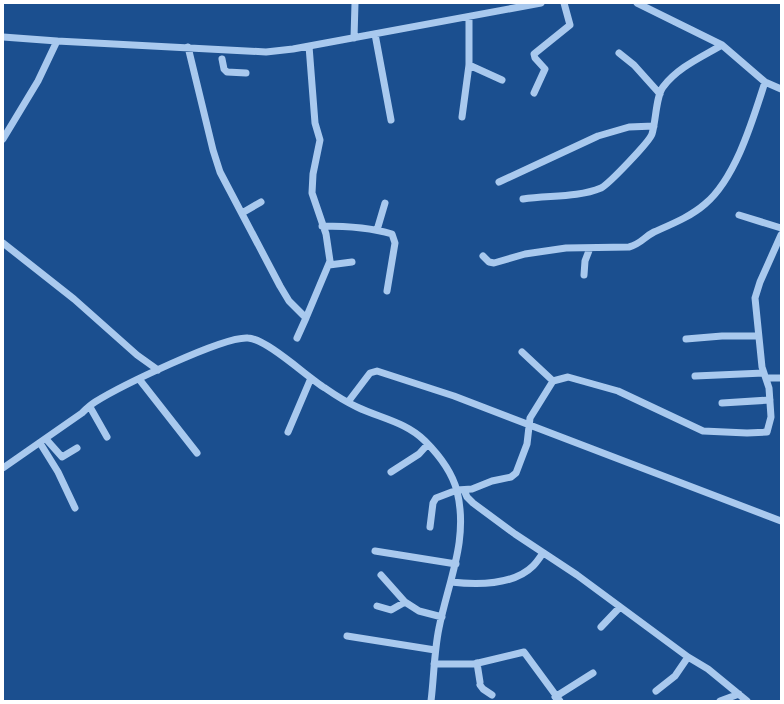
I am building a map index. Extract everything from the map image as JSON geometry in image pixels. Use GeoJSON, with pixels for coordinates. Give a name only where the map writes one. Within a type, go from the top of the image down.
{"type":"FeatureCollection","features":[{"type":"Feature","properties":{"kind":"street"},"geometry":{"type":"LineString","coordinates":[[354,38],[355,3]]}},
{"type":"Feature","properties":{"kind":"street"},"geometry":{"type":"LineString","coordinates":[[3,37],[188,47],[222,55],[266,52],[309,46],[542,3]]}},
{"type":"Feature","properties":{"kind":"street"},"geometry":{"type":"LineString","coordinates":[[534,93],[545,69],[535,58],[534,54],[570,25],[564,3]]}},
{"type":"Feature","properties":{"kind":"street"},"geometry":{"type":"LineString","coordinates":[[637,3],[722,45],[765,82],[781,89]]}},
{"type":"Feature","properties":{"kind":"street"},"geometry":{"type":"LineString","coordinates":[[462,117],[469,65],[469,17]]}},
{"type":"Feature","properties":{"kind":"street"},"geometry":{"type":"LineString","coordinates":[[375,34],[391,120]]}},
{"type":"Feature","properties":{"kind":"street"},"geometry":{"type":"LineString","coordinates":[[3,139],[38,81],[57,41]]}},
{"type":"Feature","properties":{"kind":"street"},"geometry":{"type":"LineString","coordinates":[[523,199],[585,193],[606,185],[650,140],[662,88],[677,72],[722,45]]}},
{"type":"Feature","properties":{"kind":"street"},"geometry":{"type":"LineString","coordinates":[[297,338],[329,265],[328,246],[312,193],[313,174],[320,140],[315,123],[309,46]]}},
{"type":"Feature","properties":{"kind":"street"},"geometry":{"type":"LineString","coordinates":[[188,47],[213,150],[220,172],[280,286],[289,301],[306,318]]}},
{"type":"Feature","properties":{"kind":"street"},"geometry":{"type":"LineString","coordinates":[[619,53],[634,65],[660,94]]}},
{"type":"Feature","properties":{"kind":"street"},"geometry":{"type":"LineString","coordinates":[[222,55],[224,69],[227,72],[246,73]]}},
{"type":"Feature","properties":{"kind":"street"},"geometry":{"type":"LineString","coordinates":[[469,65],[502,80]]}},
{"type":"Feature","properties":{"kind":"street"},"geometry":{"type":"LineString","coordinates":[[483,256],[489,262],[494,263],[526,254],[556,249],[623,248],[638,244],[650,234],[694,213],[711,199],[732,168],[754,117],[765,82]]}},
{"type":"Feature","properties":{"kind":"street"},"geometry":{"type":"LineString","coordinates":[[499,182],[598,136],[629,127],[654,126]]}},
{"type":"Feature","properties":{"kind":"street"},"geometry":{"type":"LineString","coordinates":[[242,213],[262,202]]}},
{"type":"Feature","properties":{"kind":"street"},"geometry":{"type":"LineString","coordinates":[[377,230],[385,203]]}},
{"type":"Feature","properties":{"kind":"street"},"geometry":{"type":"LineString","coordinates":[[739,215],[781,228]]}},
{"type":"Feature","properties":{"kind":"street"},"geometry":{"type":"LineString","coordinates":[[322,226],[377,230],[392,234],[395,239],[387,291]]}},
{"type":"Feature","properties":{"kind":"street"},"geometry":{"type":"LineString","coordinates":[[430,527],[434,500],[461,490],[472,490],[492,481],[511,477],[516,473],[527,444],[530,418],[553,381],[568,377],[618,391],[703,431],[747,433],[767,432],[771,417],[770,400],[758,336],[755,305],[756,293],[781,235]]}},
{"type":"Feature","properties":{"kind":"street"},"geometry":{"type":"LineString","coordinates":[[3,243],[74,299],[137,355],[158,370]]}},
{"type":"Feature","properties":{"kind":"street"},"geometry":{"type":"LineString","coordinates":[[584,275],[585,261],[590,248]]}},
{"type":"Feature","properties":{"kind":"street"},"geometry":{"type":"LineString","coordinates":[[329,265],[352,262]]}},
{"type":"Feature","properties":{"kind":"street"},"geometry":{"type":"LineString","coordinates":[[686,339],[722,336],[758,336]]}},
{"type":"Feature","properties":{"kind":"street"},"geometry":{"type":"LineString","coordinates":[[3,468],[40,444],[104,397],[158,370],[221,343],[234,338],[250,338],[264,344],[311,378],[348,402],[403,425],[415,432],[428,444],[472,503],[577,575],[688,657],[708,669],[747,701]]}},
{"type":"Feature","properties":{"kind":"street"},"geometry":{"type":"LineString","coordinates":[[522,352],[553,381]]}},
{"type":"Feature","properties":{"kind":"street"},"geometry":{"type":"LineString","coordinates":[[348,402],[370,373],[377,371],[454,396],[781,521]]}},
{"type":"Feature","properties":{"kind":"street"},"geometry":{"type":"LineString","coordinates":[[695,376],[766,376],[781,378]]}},
{"type":"Feature","properties":{"kind":"street"},"geometry":{"type":"LineString","coordinates":[[288,432],[311,378]]}},
{"type":"Feature","properties":{"kind":"street"},"geometry":{"type":"LineString","coordinates":[[140,379],[197,453]]}},
{"type":"Feature","properties":{"kind":"street"},"geometry":{"type":"LineString","coordinates":[[722,402],[770,400]]}},
{"type":"Feature","properties":{"kind":"street"},"geometry":{"type":"LineString","coordinates":[[90,406],[107,437]]}},
{"type":"Feature","properties":{"kind":"street"},"geometry":{"type":"LineString","coordinates":[[46,439],[62,457],[77,448]]}},
{"type":"Feature","properties":{"kind":"street"},"geometry":{"type":"LineString","coordinates":[[40,444],[58,472],[75,508]]}},
{"type":"Feature","properties":{"kind":"street"},"geometry":{"type":"LineString","coordinates":[[391,472],[419,454],[428,444]]}},
{"type":"Feature","properties":{"kind":"street"},"geometry":{"type":"LineString","coordinates":[[431,701],[435,650],[456,564],[460,535],[461,490]]}},
{"type":"Feature","properties":{"kind":"street"},"geometry":{"type":"LineString","coordinates":[[375,551],[456,564]]}},
{"type":"Feature","properties":{"kind":"street"},"geometry":{"type":"LineString","coordinates":[[452,582],[480,584],[510,579],[533,566],[543,553]]}},
{"type":"Feature","properties":{"kind":"street"},"geometry":{"type":"LineString","coordinates":[[381,575],[405,602],[419,611],[442,617]]}},
{"type":"Feature","properties":{"kind":"street"},"geometry":{"type":"LineString","coordinates":[[377,606],[391,610],[405,602]]}},
{"type":"Feature","properties":{"kind":"street"},"geometry":{"type":"LineString","coordinates":[[601,627],[620,607]]}},
{"type":"Feature","properties":{"kind":"street"},"geometry":{"type":"LineString","coordinates":[[347,636],[435,650]]}},
{"type":"Feature","properties":{"kind":"street"},"geometry":{"type":"LineString","coordinates":[[434,664],[476,663],[524,652],[557,699],[592,673]]}},
{"type":"Feature","properties":{"kind":"street"},"geometry":{"type":"LineString","coordinates":[[656,691],[675,676],[688,657]]}},
{"type":"Feature","properties":{"kind":"street"},"geometry":{"type":"LineString","coordinates":[[476,663],[480,684],[483,689],[492,695]]}},
{"type":"Feature","properties":{"kind":"street"},"geometry":{"type":"LineString","coordinates":[[720,701],[739,694]]}}]}
